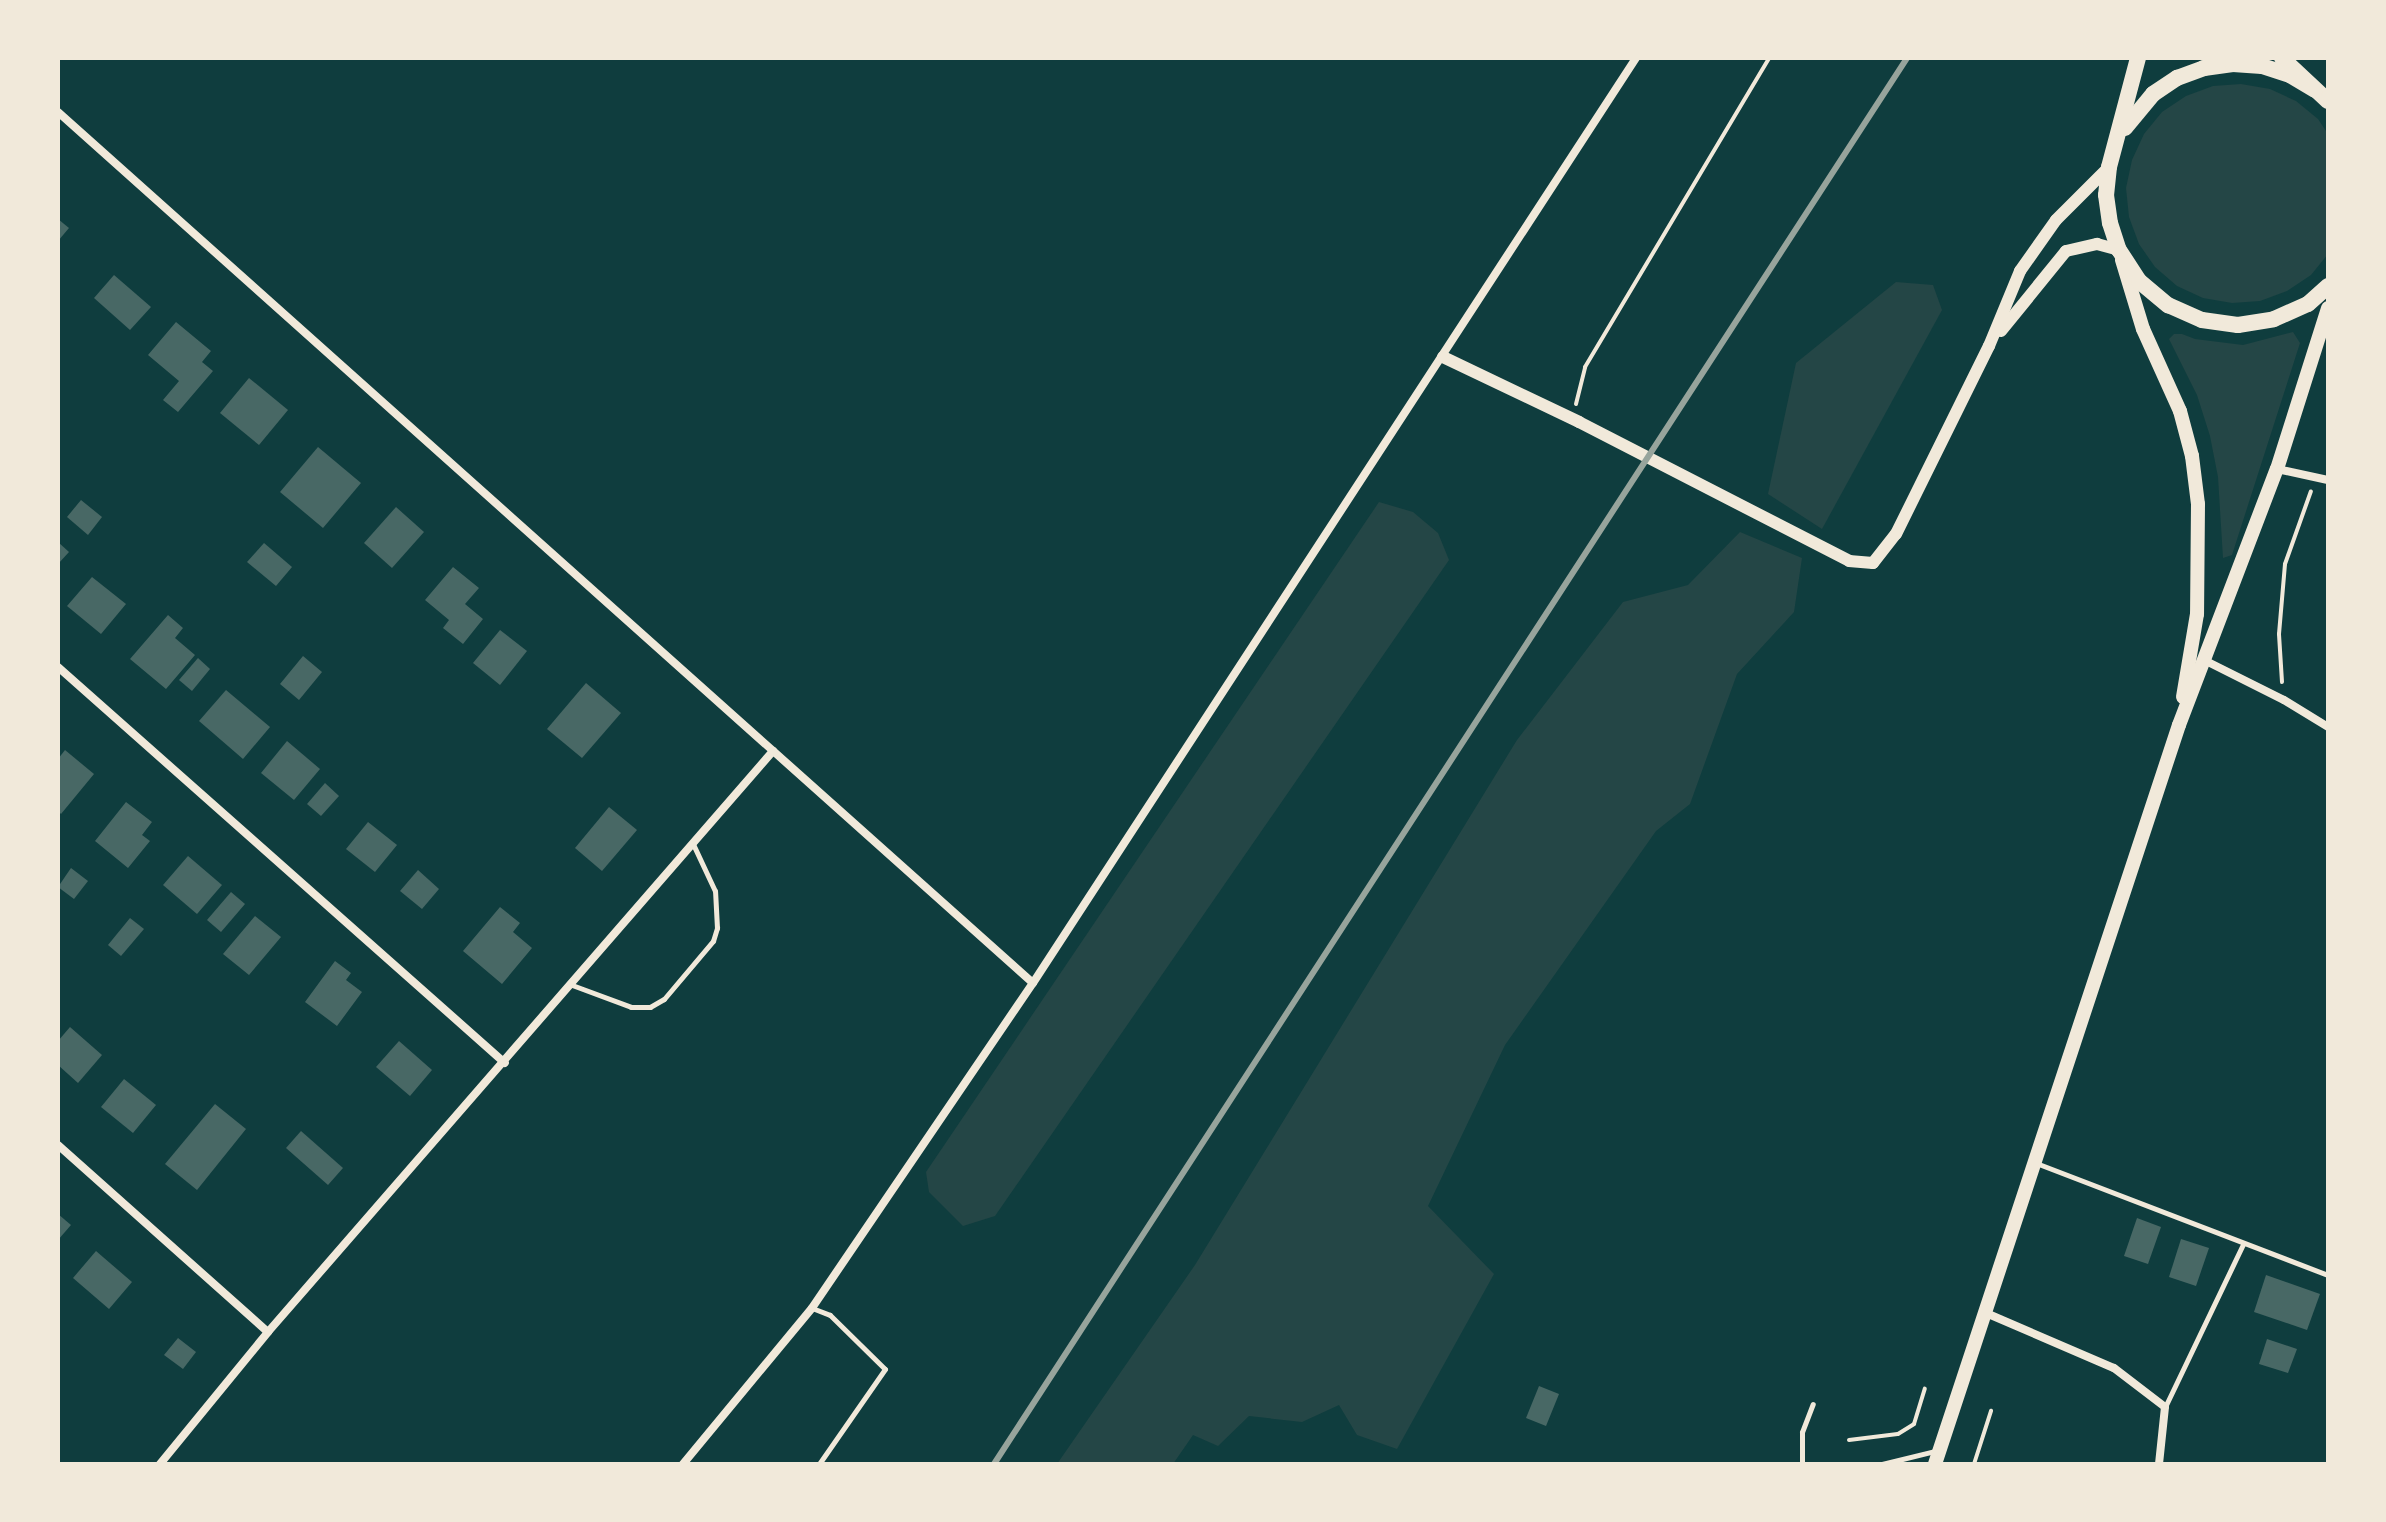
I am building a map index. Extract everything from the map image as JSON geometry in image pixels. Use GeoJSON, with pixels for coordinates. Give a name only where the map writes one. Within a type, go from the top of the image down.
{"type":"FeatureCollection","features":[{"type":"Feature","properties":{"kind":"main road"},"geometry":{"type":"LineString","coordinates":[[2138,58],[2109,167],[2106,195],[2110,223],[2143,329],[2180,411],[2192,456],[2198,504],[2197,614],[2179,725]]}},
{"type":"Feature","properties":{"kind":"main road"},"geometry":{"type":"LineString","coordinates":[[2282,58],[2328,101]]}},
{"type":"Feature","properties":{"kind":"main road"},"geometry":{"type":"LineString","coordinates":[[2118,140],[2133,115],[2153,94],[2177,78],[2204,68],[2233,64],[2262,66],[2290,75],[2315,90]]}},
{"type":"Feature","properties":{"kind":"main road"},"geometry":{"type":"LineString","coordinates":[[2119,250],[2139,281],[2168,305],[2202,320],[2238,325],[2274,319],[2308,304],[2328,286]]}},
{"type":"Feature","properties":{"kind":"main road"},"geometry":{"type":"LineString","coordinates":[[1938,1457],[2179,725],[2277,469],[2328,308]]}},
{"type":"Feature","properties":{"kind":"street"},"geometry":{"type":"LineString","coordinates":[[683,1464],[812,1308],[1033,983],[1636,58]]}},
{"type":"Feature","properties":{"kind":"street"},"geometry":{"type":"LineString","coordinates":[[58,112],[1033,983]]}},
{"type":"Feature","properties":{"kind":"street"},"geometry":{"type":"LineString","coordinates":[[1443,357],[1579,422],[1849,561],[1873,563],[1896,534],[1989,346],[2020,271],[2040,239],[2109,167]]}},
{"type":"Feature","properties":{"kind":"street"},"geometry":{"type":"LineString","coordinates":[[1989,346],[2066,251],[2097,244],[2119,250]]}},
{"type":"Feature","properties":{"kind":"street"},"geometry":{"type":"LineString","coordinates":[[2277,469],[2328,480]]}},
{"type":"Feature","properties":{"kind":"street"},"geometry":{"type":"LineString","coordinates":[[2204,660],[2284,700],[2328,727]]}},
{"type":"Feature","properties":{"kind":"street"},"geometry":{"type":"LineString","coordinates":[[58,667],[505,1063]]}},
{"type":"Feature","properties":{"kind":"street"},"geometry":{"type":"LineString","coordinates":[[160,1464],[268,1332],[505,1063],[773,751]]}},
{"type":"Feature","properties":{"kind":"street"},"geometry":{"type":"LineString","coordinates":[[58,1145],[268,1332]]}},
{"type":"Feature","properties":{"kind":"street"},"geometry":{"type":"LineString","coordinates":[[1986,1313],[2114,1368],[2165,1407],[2159,1464]]}},
{"type":"Feature","properties":{"kind":"lane"},"geometry":{"type":"LineString","coordinates":[[572,985],[631,1007],[650,1007],[664,999],[713,941],[717,928],[715,891],[693,844]]}},
{"type":"Feature","properties":{"kind":"lane"},"geometry":{"type":"LineString","coordinates":[[2035,1162],[2328,1275]]}},
{"type":"Feature","properties":{"kind":"lane"},"geometry":{"type":"LineString","coordinates":[[2165,1407],[2243,1244]]}},
{"type":"Feature","properties":{"kind":"lane"},"geometry":{"type":"LineString","coordinates":[[812,1308],[830,1315],[885,1369],[819,1464]]}},
{"type":"Feature","properties":{"kind":"lane"},"geometry":{"type":"LineString","coordinates":[[1802,1464],[1802,1432],[1813,1404]]}},
{"type":"Feature","properties":{"kind":"lane"},"geometry":{"type":"LineString","coordinates":[[1882,1464],[1938,1457]]}},
{"type":"Feature","properties":{"kind":"path"},"geometry":{"type":"LineString","coordinates":[[1579,422],[1574,409],[1585,367],[1769,58]]}},
{"type":"Feature","properties":{"kind":"path"},"geometry":{"type":"LineString","coordinates":[[2284,700],[2279,634],[2285,564],[2316,478]]}},
{"type":"Feature","properties":{"kind":"path"},"geometry":{"type":"LineString","coordinates":[[1849,1440],[1898,1434],[1914,1424],[1925,1389]]}},
{"type":"Feature","properties":{"kind":"path"},"geometry":{"type":"LineString","coordinates":[[1974,1464],[1991,1411]]}},
{"type":"Feature","properties":{"kind":"shaded area"},"geometry":{"type":"Polygon","coordinates":[[[2241,84],[2270,89],[2296,101],[2318,119],[2328,134],[2328,254],[2311,275],[2287,291],[2260,301],[2232,303],[2203,298],[2177,286],[2155,267],[2139,244],[2129,217],[2126,188],[2132,160],[2144,134],[2162,112],[2186,96],[2213,86],[2241,84]]]}},
{"type":"Feature","properties":{"kind":"shaded area"},"geometry":{"type":"Polygon","coordinates":[[[1896,282],[1933,285],[1942,310],[1822,529],[1768,494],[1796,363],[1896,282]]]}},
{"type":"Feature","properties":{"kind":"shaded area"},"geometry":{"type":"Polygon","coordinates":[[[2293,332],[2300,343],[2232,555],[2223,558],[2218,477],[2210,436],[2197,395],[2169,339],[2174,334],[2182,334],[2195,339],[2243,345],[2293,332]]]}},
{"type":"Feature","properties":{"kind":"shaded area"},"geometry":{"type":"Polygon","coordinates":[[[1379,502],[1413,512],[1438,533],[1449,560],[995,1216],[963,1226],[929,1192],[926,1172],[1379,502]]]}},
{"type":"Feature","properties":{"kind":"shaded area"},"geometry":{"type":"Polygon","coordinates":[[[1740,532],[1802,558],[1794,612],[1737,674],[1690,804],[1656,831],[1505,1045],[1428,1206],[1494,1274],[1397,1449],[1357,1435],[1339,1405],[1302,1422],[1249,1416],[1218,1446],[1193,1435],[1173,1464],[1057,1464],[1195,1265],[1517,740],[1623,602],[1688,585],[1740,532]]]}},
{"type":"Feature","properties":{"kind":"building"},"geometry":{"type":"Polygon","coordinates":[[[58,219],[69,228],[58,241],[58,219]]]}},
{"type":"Feature","properties":{"kind":"building"},"geometry":{"type":"Polygon","coordinates":[[[114,275],[151,307],[130,330],[94,298],[114,275]]]}},
{"type":"Feature","properties":{"kind":"building"},"geometry":{"type":"Polygon","coordinates":[[[176,322],[211,351],[202,362],[213,371],[178,412],[163,400],[179,381],[148,355],[176,322]]]}},
{"type":"Feature","properties":{"kind":"building"},"geometry":{"type":"Polygon","coordinates":[[[249,378],[288,410],[259,445],[220,413],[249,378]]]}},
{"type":"Feature","properties":{"kind":"building"},"geometry":{"type":"Polygon","coordinates":[[[318,447],[361,483],[323,528],[280,492],[318,447]]]}},
{"type":"Feature","properties":{"kind":"building"},"geometry":{"type":"Polygon","coordinates":[[[81,500],[102,517],[88,535],[67,517],[81,500]]]}},
{"type":"Feature","properties":{"kind":"building"},"geometry":{"type":"Polygon","coordinates":[[[396,507],[424,532],[392,568],[364,543],[396,507]]]}},
{"type":"Feature","properties":{"kind":"building"},"geometry":{"type":"Polygon","coordinates":[[[58,542],[69,552],[58,564],[58,542]]]}},
{"type":"Feature","properties":{"kind":"building"},"geometry":{"type":"Polygon","coordinates":[[[264,543],[292,567],[276,586],[247,562],[264,543]]]}},
{"type":"Feature","properties":{"kind":"building"},"geometry":{"type":"Polygon","coordinates":[[[453,567],[479,588],[465,604],[483,619],[463,644],[443,628],[449,620],[425,600],[453,567]]]}},
{"type":"Feature","properties":{"kind":"building"},"geometry":{"type":"Polygon","coordinates":[[[92,577],[126,604],[101,634],[67,606],[92,577]]]}},
{"type":"Feature","properties":{"kind":"building"},"geometry":{"type":"Polygon","coordinates":[[[168,615],[183,628],[175,638],[195,655],[166,689],[130,659],[168,615]]]}},
{"type":"Feature","properties":{"kind":"building"},"geometry":{"type":"Polygon","coordinates":[[[500,630],[527,651],[500,685],[473,663],[500,630]]]}},
{"type":"Feature","properties":{"kind":"building"},"geometry":{"type":"Polygon","coordinates":[[[303,656],[322,672],[299,700],[280,684],[303,656]]]}},
{"type":"Feature","properties":{"kind":"building"},"geometry":{"type":"Polygon","coordinates":[[[198,658],[210,669],[192,691],[179,680],[198,658]]]}},
{"type":"Feature","properties":{"kind":"building"},"geometry":{"type":"Polygon","coordinates":[[[586,683],[621,713],[582,758],[547,729],[586,683]]]}},
{"type":"Feature","properties":{"kind":"building"},"geometry":{"type":"Polygon","coordinates":[[[226,690],[270,727],[243,759],[199,721],[226,690]]]}},
{"type":"Feature","properties":{"kind":"building"},"geometry":{"type":"Polygon","coordinates":[[[287,741],[320,769],[294,800],[261,773],[287,741]]]}},
{"type":"Feature","properties":{"kind":"building"},"geometry":{"type":"Polygon","coordinates":[[[65,750],[94,774],[61,814],[58,811],[58,759],[65,750]]]}},
{"type":"Feature","properties":{"kind":"building"},"geometry":{"type":"Polygon","coordinates":[[[325,783],[339,796],[321,816],[307,804],[325,783]]]}},
{"type":"Feature","properties":{"kind":"building"},"geometry":{"type":"Polygon","coordinates":[[[126,802],[152,822],[142,835],[150,841],[128,868],[95,841],[126,802]]]}},
{"type":"Feature","properties":{"kind":"building"},"geometry":{"type":"Polygon","coordinates":[[[609,807],[637,830],[602,871],[575,848],[609,807]]]}},
{"type":"Feature","properties":{"kind":"building"},"geometry":{"type":"Polygon","coordinates":[[[368,822],[397,845],[375,872],[346,849],[368,822]]]}},
{"type":"Feature","properties":{"kind":"building"},"geometry":{"type":"Polygon","coordinates":[[[188,856],[222,885],[197,914],[163,885],[188,856]]]}},
{"type":"Feature","properties":{"kind":"building"},"geometry":{"type":"Polygon","coordinates":[[[71,868],[88,881],[74,899],[58,887],[71,868]]]}},
{"type":"Feature","properties":{"kind":"building"},"geometry":{"type":"Polygon","coordinates":[[[418,870],[439,889],[422,909],[400,891],[418,870]]]}},
{"type":"Feature","properties":{"kind":"building"},"geometry":{"type":"Polygon","coordinates":[[[231,892],[245,904],[221,932],[207,920],[231,892]]]}},
{"type":"Feature","properties":{"kind":"building"},"geometry":{"type":"Polygon","coordinates":[[[500,907],[520,923],[513,932],[532,948],[502,984],[463,951],[500,907]]]}},
{"type":"Feature","properties":{"kind":"building"},"geometry":{"type":"Polygon","coordinates":[[[255,916],[281,937],[249,975],[223,954],[255,916]]]}},
{"type":"Feature","properties":{"kind":"building"},"geometry":{"type":"Polygon","coordinates":[[[130,918],[144,929],[121,956],[108,945],[130,918]]]}},
{"type":"Feature","properties":{"kind":"building"},"geometry":{"type":"Polygon","coordinates":[[[335,961],[351,973],[346,980],[362,992],[337,1026],[305,1002],[335,961]]]}},
{"type":"Feature","properties":{"kind":"building"},"geometry":{"type":"Polygon","coordinates":[[[70,1027],[102,1055],[78,1083],[58,1065],[58,1041],[70,1027]]]}},
{"type":"Feature","properties":{"kind":"building"},"geometry":{"type":"Polygon","coordinates":[[[399,1041],[432,1070],[410,1096],[376,1067],[399,1041]]]}},
{"type":"Feature","properties":{"kind":"building"},"geometry":{"type":"Polygon","coordinates":[[[124,1079],[156,1105],[133,1133],[101,1107],[124,1079]]]}},
{"type":"Feature","properties":{"kind":"building"},"geometry":{"type":"Polygon","coordinates":[[[215,1104],[246,1129],[197,1190],[165,1164],[215,1104]]]}},
{"type":"Feature","properties":{"kind":"building"},"geometry":{"type":"Polygon","coordinates":[[[301,1131],[343,1168],[328,1185],[286,1148],[301,1131]]]}},
{"type":"Feature","properties":{"kind":"building"},"geometry":{"type":"Polygon","coordinates":[[[58,1214],[71,1225],[58,1240],[58,1214]]]}},
{"type":"Feature","properties":{"kind":"building"},"geometry":{"type":"Polygon","coordinates":[[[2137,1218],[2161,1227],[2148,1264],[2124,1256],[2137,1218]]]}},
{"type":"Feature","properties":{"kind":"building"},"geometry":{"type":"Polygon","coordinates":[[[2181,1239],[2209,1248],[2196,1286],[2169,1277],[2181,1239]]]}},
{"type":"Feature","properties":{"kind":"building"},"geometry":{"type":"Polygon","coordinates":[[[96,1251],[132,1282],[109,1309],[73,1278],[96,1251]]]}},
{"type":"Feature","properties":{"kind":"building"},"geometry":{"type":"Polygon","coordinates":[[[2266,1275],[2320,1294],[2307,1330],[2254,1312],[2266,1275]]]}},
{"type":"Feature","properties":{"kind":"building"},"geometry":{"type":"Polygon","coordinates":[[[178,1338],[196,1352],[183,1369],[164,1355],[178,1338]]]}},
{"type":"Feature","properties":{"kind":"building"},"geometry":{"type":"Polygon","coordinates":[[[2267,1339],[2297,1349],[2288,1373],[2259,1364],[2267,1339]]]}},
{"type":"Feature","properties":{"kind":"building"},"geometry":{"type":"Polygon","coordinates":[[[1539,1386],[1559,1394],[1546,1426],[1526,1418],[1539,1386]]]}},
{"type":"Feature","properties":{"kind":"railway"},"geometry":{"type":"LineString","coordinates":[[994,1464],[1907,58]]}}]}
